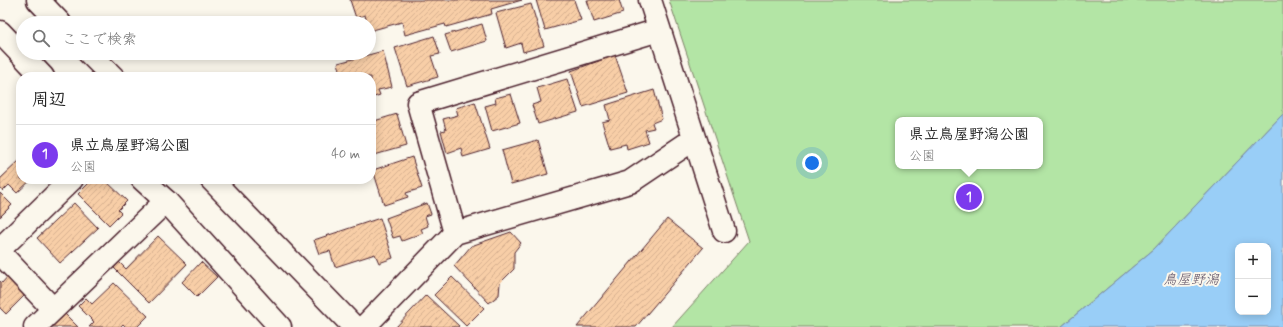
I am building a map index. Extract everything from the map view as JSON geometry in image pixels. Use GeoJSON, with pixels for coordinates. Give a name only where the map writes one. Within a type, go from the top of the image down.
{"type":"FeatureCollection","features":[{"type":"Feature","properties":{"kind":"street"},"geometry":{"type":"LineString","coordinates":[[38,0],[53,16]]}},
{"type":"Feature","properties":{"kind":"street"},"geometry":{"type":"LineString","coordinates":[[650,0],[724,231]]}},
{"type":"Feature","properties":{"kind":"street"},"geometry":{"type":"LineString","coordinates":[[455,233],[418,103],[659,30]]}},
{"type":"Feature","properties":{"kind":"street"},"geometry":{"type":"LineString","coordinates":[[0,32],[16,49]]}},
{"type":"Feature","properties":{"kind":"street"},"geometry":{"type":"LineString","coordinates":[[27,60],[38,72]]}},
{"type":"Feature","properties":{"kind":"street"},"geometry":{"type":"LineString","coordinates":[[96,60],[108,72]]}},
{"type":"Feature","properties":{"kind":"street"},"geometry":{"type":"LineString","coordinates":[[364,327],[455,233],[630,182],[694,139]]}},
{"type":"Feature","properties":{"kind":"street"},"geometry":{"type":"LineString","coordinates":[[0,249],[67,184]]}},
{"type":"Feature","properties":{"kind":"street"},"geometry":{"type":"LineString","coordinates":[[147,184],[166,202],[280,327]]}},
{"type":"Feature","properties":{"kind":"street"},"geometry":{"type":"LineString","coordinates":[[216,184],[354,327]]}},
{"type":"Feature","properties":{"kind":"street"},"geometry":{"type":"LineString","coordinates":[[35,327],[166,202]]}},
{"type":"Feature","properties":{"kind":"street"},"geometry":{"type":"LineString","coordinates":[[0,253],[53,309]]}},
{"type":"Feature","properties":{"kind":"green space"},"geometry":{"type":"Polygon","coordinates":[[[669,0],[1283,0],[1283,114],[1154,249],[1061,327],[672,327],[749,241],[669,0]]]}},
{"type":"Feature","properties":{"kind":"water","name":"鳥屋野潟"},"geometry":{"type":"Polygon","coordinates":[[[1283,114],[1283,327],[1061,327],[1154,249],[1283,114]]]}},
{"type":"Feature","properties":{"kind":"building"},"geometry":{"type":"Polygon","coordinates":[[[350,0],[522,0],[491,9],[492,14],[446,27],[445,24],[405,35],[402,22],[376,29],[376,16],[355,16],[350,0]]]}},
{"type":"Feature","properties":{"kind":"building"},"geometry":{"type":"Polygon","coordinates":[[[536,0],[574,0],[581,20],[545,30],[536,0]]]}},
{"type":"Feature","properties":{"kind":"building"},"geometry":{"type":"Polygon","coordinates":[[[587,0],[619,0],[623,13],[594,22],[587,0]]]}},
{"type":"Feature","properties":{"kind":"building"},"geometry":{"type":"Polygon","coordinates":[[[531,4],[544,46],[523,52],[521,43],[506,48],[496,13],[531,4]]]}},
{"type":"Feature","properties":{"kind":"building"},"geometry":{"type":"Polygon","coordinates":[[[482,24],[487,41],[451,52],[445,35],[482,24]]]}},
{"type":"Feature","properties":{"kind":"building"},"geometry":{"type":"Polygon","coordinates":[[[434,36],[440,54],[431,56],[438,77],[407,86],[395,48],[434,36]]]}},
{"type":"Feature","properties":{"kind":"building"},"geometry":{"type":"Polygon","coordinates":[[[383,51],[392,87],[378,90],[380,95],[376,96],[376,72],[341,72],[338,63],[349,60],[376,60],[376,53],[383,51]]]}},
{"type":"Feature","properties":{"kind":"building"},"geometry":{"type":"Polygon","coordinates":[[[615,55],[628,93],[583,107],[571,71],[615,55]]]}},
{"type":"Feature","properties":{"kind":"building"},"geometry":{"type":"Polygon","coordinates":[[[567,79],[578,112],[538,124],[532,105],[541,102],[537,88],[567,79]]]}},
{"type":"Feature","properties":{"kind":"building"},"geometry":{"type":"Polygon","coordinates":[[[654,90],[662,119],[652,123],[654,128],[645,130],[649,142],[627,149],[626,144],[610,148],[602,122],[610,120],[606,105],[654,90]]]}},
{"type":"Feature","properties":{"kind":"building"},"geometry":{"type":"Polygon","coordinates":[[[511,94],[520,123],[492,131],[485,106],[496,103],[495,98],[511,94]]]}},
{"type":"Feature","properties":{"kind":"building"},"geometry":{"type":"Polygon","coordinates":[[[475,102],[490,149],[463,157],[461,148],[447,153],[441,131],[446,130],[443,119],[458,115],[456,108],[475,102]]]}},
{"type":"Feature","properties":{"kind":"building"},"geometry":{"type":"Polygon","coordinates":[[[397,114],[406,146],[376,155],[376,120],[397,114]]]}},
{"type":"Feature","properties":{"kind":"building"},"geometry":{"type":"Polygon","coordinates":[[[538,140],[548,174],[511,184],[502,150],[538,140]]]}},
{"type":"Feature","properties":{"kind":"building"},"geometry":{"type":"Polygon","coordinates":[[[412,157],[422,188],[406,193],[408,197],[384,205],[376,180],[376,169],[412,157]]]}},
{"type":"Feature","properties":{"kind":"building"},"geometry":{"type":"Polygon","coordinates":[[[16,164],[16,184],[27,184],[17,193],[9,185],[3,191],[0,188],[0,179],[16,164]]]}},
{"type":"Feature","properties":{"kind":"building"},"geometry":{"type":"Polygon","coordinates":[[[88,184],[109,184],[127,201],[118,210],[121,213],[109,225],[78,194],[88,184]]]}},
{"type":"Feature","properties":{"kind":"building"},"geometry":{"type":"Polygon","coordinates":[[[0,193],[12,205],[0,217],[0,193]]]}},
{"type":"Feature","properties":{"kind":"building"},"geometry":{"type":"Polygon","coordinates":[[[74,203],[98,228],[60,263],[37,238],[74,203]]]}},
{"type":"Feature","properties":{"kind":"building"},"geometry":{"type":"Polygon","coordinates":[[[427,203],[431,214],[425,216],[428,226],[421,229],[423,233],[402,241],[400,236],[393,238],[386,218],[427,203]]]}},
{"type":"Feature","properties":{"kind":"building"},"geometry":{"type":"Polygon","coordinates":[[[380,218],[393,258],[379,263],[375,254],[335,267],[330,251],[319,254],[314,240],[380,218]]]}},
{"type":"Feature","properties":{"kind":"building"},"geometry":{"type":"Polygon","coordinates":[[[667,219],[703,248],[636,327],[577,327],[667,219]]]}},
{"type":"Feature","properties":{"kind":"building"},"geometry":{"type":"Polygon","coordinates":[[[511,232],[521,243],[514,252],[514,269],[500,283],[499,295],[489,303],[454,266],[471,246],[511,232]]]}},
{"type":"Feature","properties":{"kind":"building"},"geometry":{"type":"Polygon","coordinates":[[[158,236],[187,264],[149,303],[114,268],[119,262],[126,269],[158,236]]]}},
{"type":"Feature","properties":{"kind":"building"},"geometry":{"type":"Polygon","coordinates":[[[201,262],[217,277],[197,297],[182,282],[201,262]]]}},
{"type":"Feature","properties":{"kind":"building"},"geometry":{"type":"Polygon","coordinates":[[[9,275],[27,293],[6,314],[0,308],[0,281],[2,283],[9,275]]]}},
{"type":"Feature","properties":{"kind":"building"},"geometry":{"type":"Polygon","coordinates":[[[452,277],[484,308],[466,326],[434,295],[452,277]]]}},
{"type":"Feature","properties":{"kind":"building"},"geometry":{"type":"Polygon","coordinates":[[[114,283],[148,316],[137,327],[126,327],[123,324],[120,327],[89,327],[94,322],[78,306],[86,298],[92,304],[114,283]]]}},
{"type":"Feature","properties":{"kind":"building"},"geometry":{"type":"Polygon","coordinates":[[[426,295],[459,326],[396,327],[426,295]]]}},
{"type":"Feature","properties":{"kind":"building"},"geometry":{"type":"Polygon","coordinates":[[[64,313],[78,327],[50,327],[64,313]]]}},
{"type":"Feature","properties":{"kind":"place","name":"県立鳥屋野潟公園"},"geometry":{"type":"Point","coordinates":[969,197]}}]}
